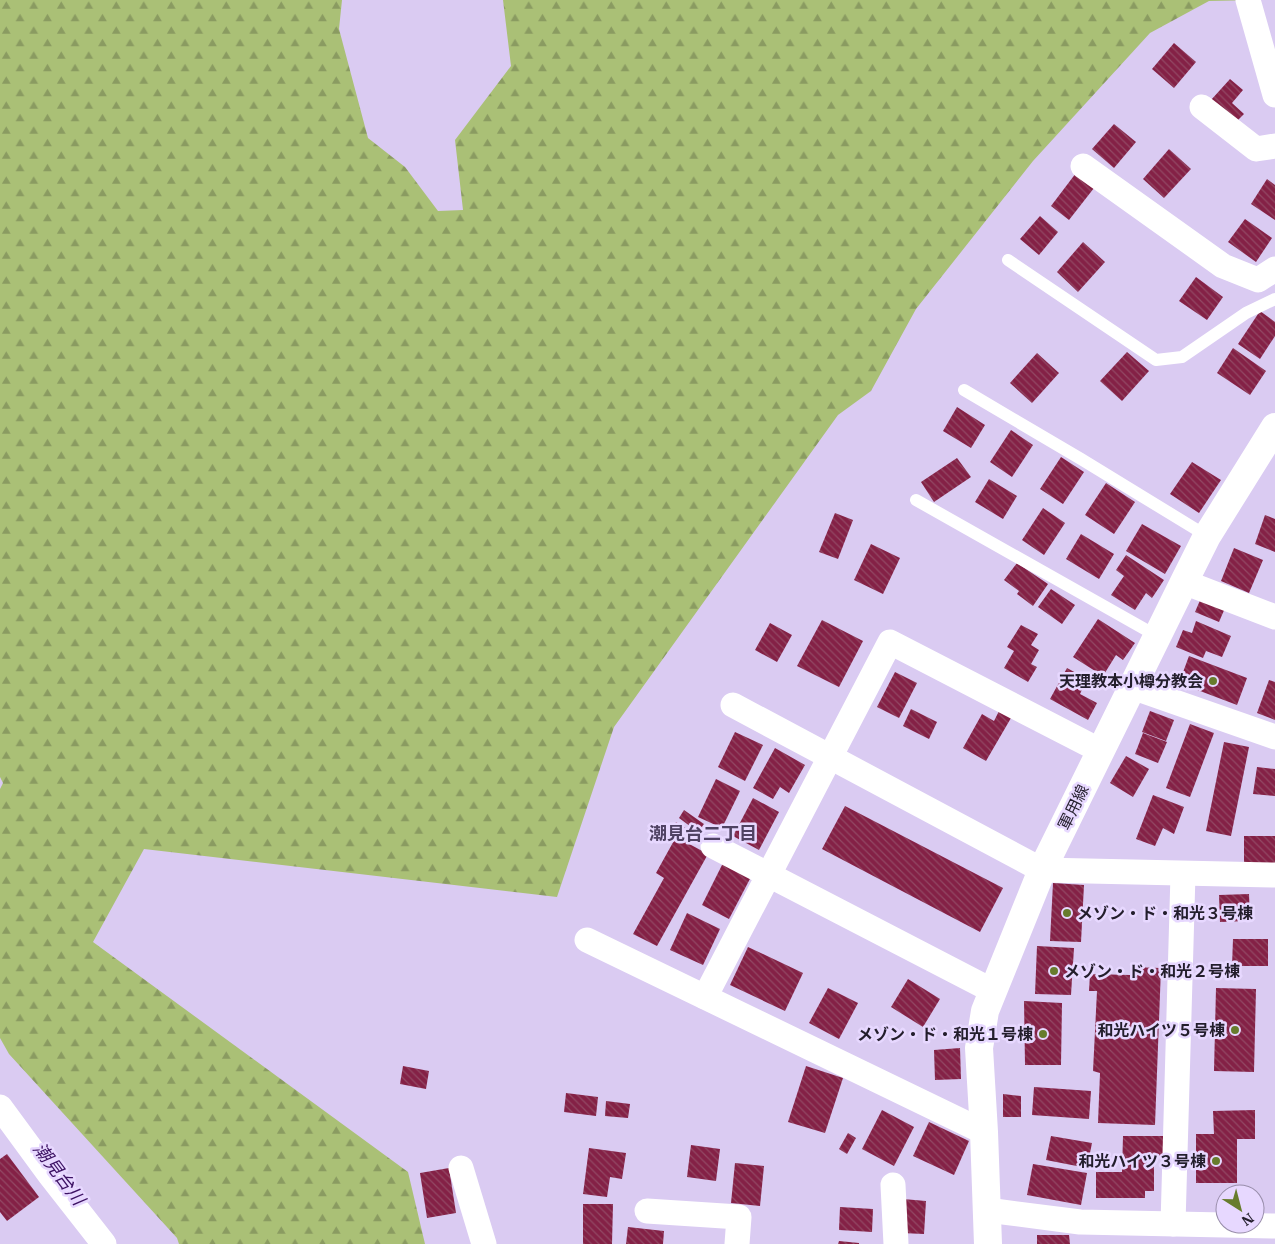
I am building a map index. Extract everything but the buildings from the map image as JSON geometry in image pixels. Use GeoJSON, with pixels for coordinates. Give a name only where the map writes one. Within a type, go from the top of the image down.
{"type":"FeatureCollection","features":[{"type":"Feature","properties":{"kind":"street"},"geometry":{"type":"LineString","coordinates":[[1248,0],[1275,95]]}},
{"type":"Feature","properties":{"kind":"street"},"geometry":{"type":"LineString","coordinates":[[1202,107],[1256,149],[1275,146]]}},
{"type":"Feature","properties":{"kind":"street"},"geometry":{"type":"LineString","coordinates":[[1083,166],[1223,266],[1258,280],[1275,269]]}},
{"type":"Feature","properties":{"kind":"street","name":"軍用線"},"geometry":{"type":"LineString","coordinates":[[988,1244],[984,1132],[978,1048],[985,1011],[1042,870],[1157,636],[1207,536],[1273,433]]}},
{"type":"Feature","properties":{"kind":"street"},"geometry":{"type":"LineString","coordinates":[[1184,582],[1275,617]]}},
{"type":"Feature","properties":{"kind":"street"},"geometry":{"type":"LineString","coordinates":[[705,997],[890,642],[1101,751]]}},
{"type":"Feature","properties":{"kind":"street"},"geometry":{"type":"LineString","coordinates":[[1132,688],[1275,737]]}},
{"type":"Feature","properties":{"kind":"street"},"geometry":{"type":"LineString","coordinates":[[733,705],[1042,870],[1275,875]]}},
{"type":"Feature","properties":{"kind":"street"},"geometry":{"type":"LineString","coordinates":[[713,846],[993,992]]}},
{"type":"Feature","properties":{"kind":"street"},"geometry":{"type":"LineString","coordinates":[[1173,1224],[1183,874]]}},
{"type":"Feature","properties":{"kind":"street"},"geometry":{"type":"LineString","coordinates":[[586,940],[984,1132]]}},
{"type":"Feature","properties":{"kind":"street"},"geometry":{"type":"LineString","coordinates":[[0,1107],[43,1179],[104,1244]]}},
{"type":"Feature","properties":{"kind":"street"},"geometry":{"type":"LineString","coordinates":[[461,1168],[484,1244]]}},
{"type":"Feature","properties":{"kind":"street"},"geometry":{"type":"LineString","coordinates":[[893,1185],[896,1244]]}},
{"type":"Feature","properties":{"kind":"street"},"geometry":{"type":"LineString","coordinates":[[647,1210],[739,1217],[737,1244]]}},
{"type":"Feature","properties":{"kind":"street"},"geometry":{"type":"LineString","coordinates":[[986,1210],[1080,1222],[1275,1226]]}},
{"type":"Feature","properties":{"kind":"lane"},"geometry":{"type":"LineString","coordinates":[[1008,260],[1156,360],[1182,358],[1246,313],[1275,299]]}},
{"type":"Feature","properties":{"kind":"lane"},"geometry":{"type":"LineString","coordinates":[[964,390],[1207,536]]}},
{"type":"Feature","properties":{"kind":"lane"},"geometry":{"type":"LineString","coordinates":[[916,500],[1157,636]]}},
{"type":"Feature","properties":{"kind":"green space"},"geometry":{"type":"Polygon","coordinates":[[[0,0],[342,0],[339,29],[368,138],[405,167],[438,211],[463,210],[455,140],[511,66],[503,0],[1258,0],[1209,1],[1150,33],[1033,161],[916,309],[871,391],[838,415],[614,727],[557,897],[144,849],[93,942],[408,1172],[425,1244],[179,1244],[177,1238],[9,1054],[0,1038],[0,789],[3,783],[0,777],[0,0]]]}},
{"type":"Feature","properties":{"kind":"place","name":"天理教本小樽分教会"},"geometry":{"type":"Point","coordinates":[1213,681]}},
{"type":"Feature","properties":{"kind":"place","name":"メゾン・ド・和光３号棟"},"geometry":{"type":"Point","coordinates":[1067,913]}},
{"type":"Feature","properties":{"kind":"place","name":"メゾン・ド・和光２号棟"},"geometry":{"type":"Point","coordinates":[1054,971]}},
{"type":"Feature","properties":{"kind":"place","name":"和光ハイツ５号棟"},"geometry":{"type":"Point","coordinates":[1235,1030]}},
{"type":"Feature","properties":{"kind":"place","name":"メゾン・ド・和光１号棟"},"geometry":{"type":"Point","coordinates":[1043,1034]}},
{"type":"Feature","properties":{"kind":"place","name":"和光ハイツ３号棟"},"geometry":{"type":"Point","coordinates":[1216,1161]}},
{"type":"Feature","properties":{"kind":"district","name":"潮見台二丁目"},"geometry":{"type":"Point","coordinates":[703,834]}},
{"type":"Feature","properties":{"kind":"water label","name":"潮見台川"},"geometry":{"type":"Point","coordinates":[59,1174]}}]}
